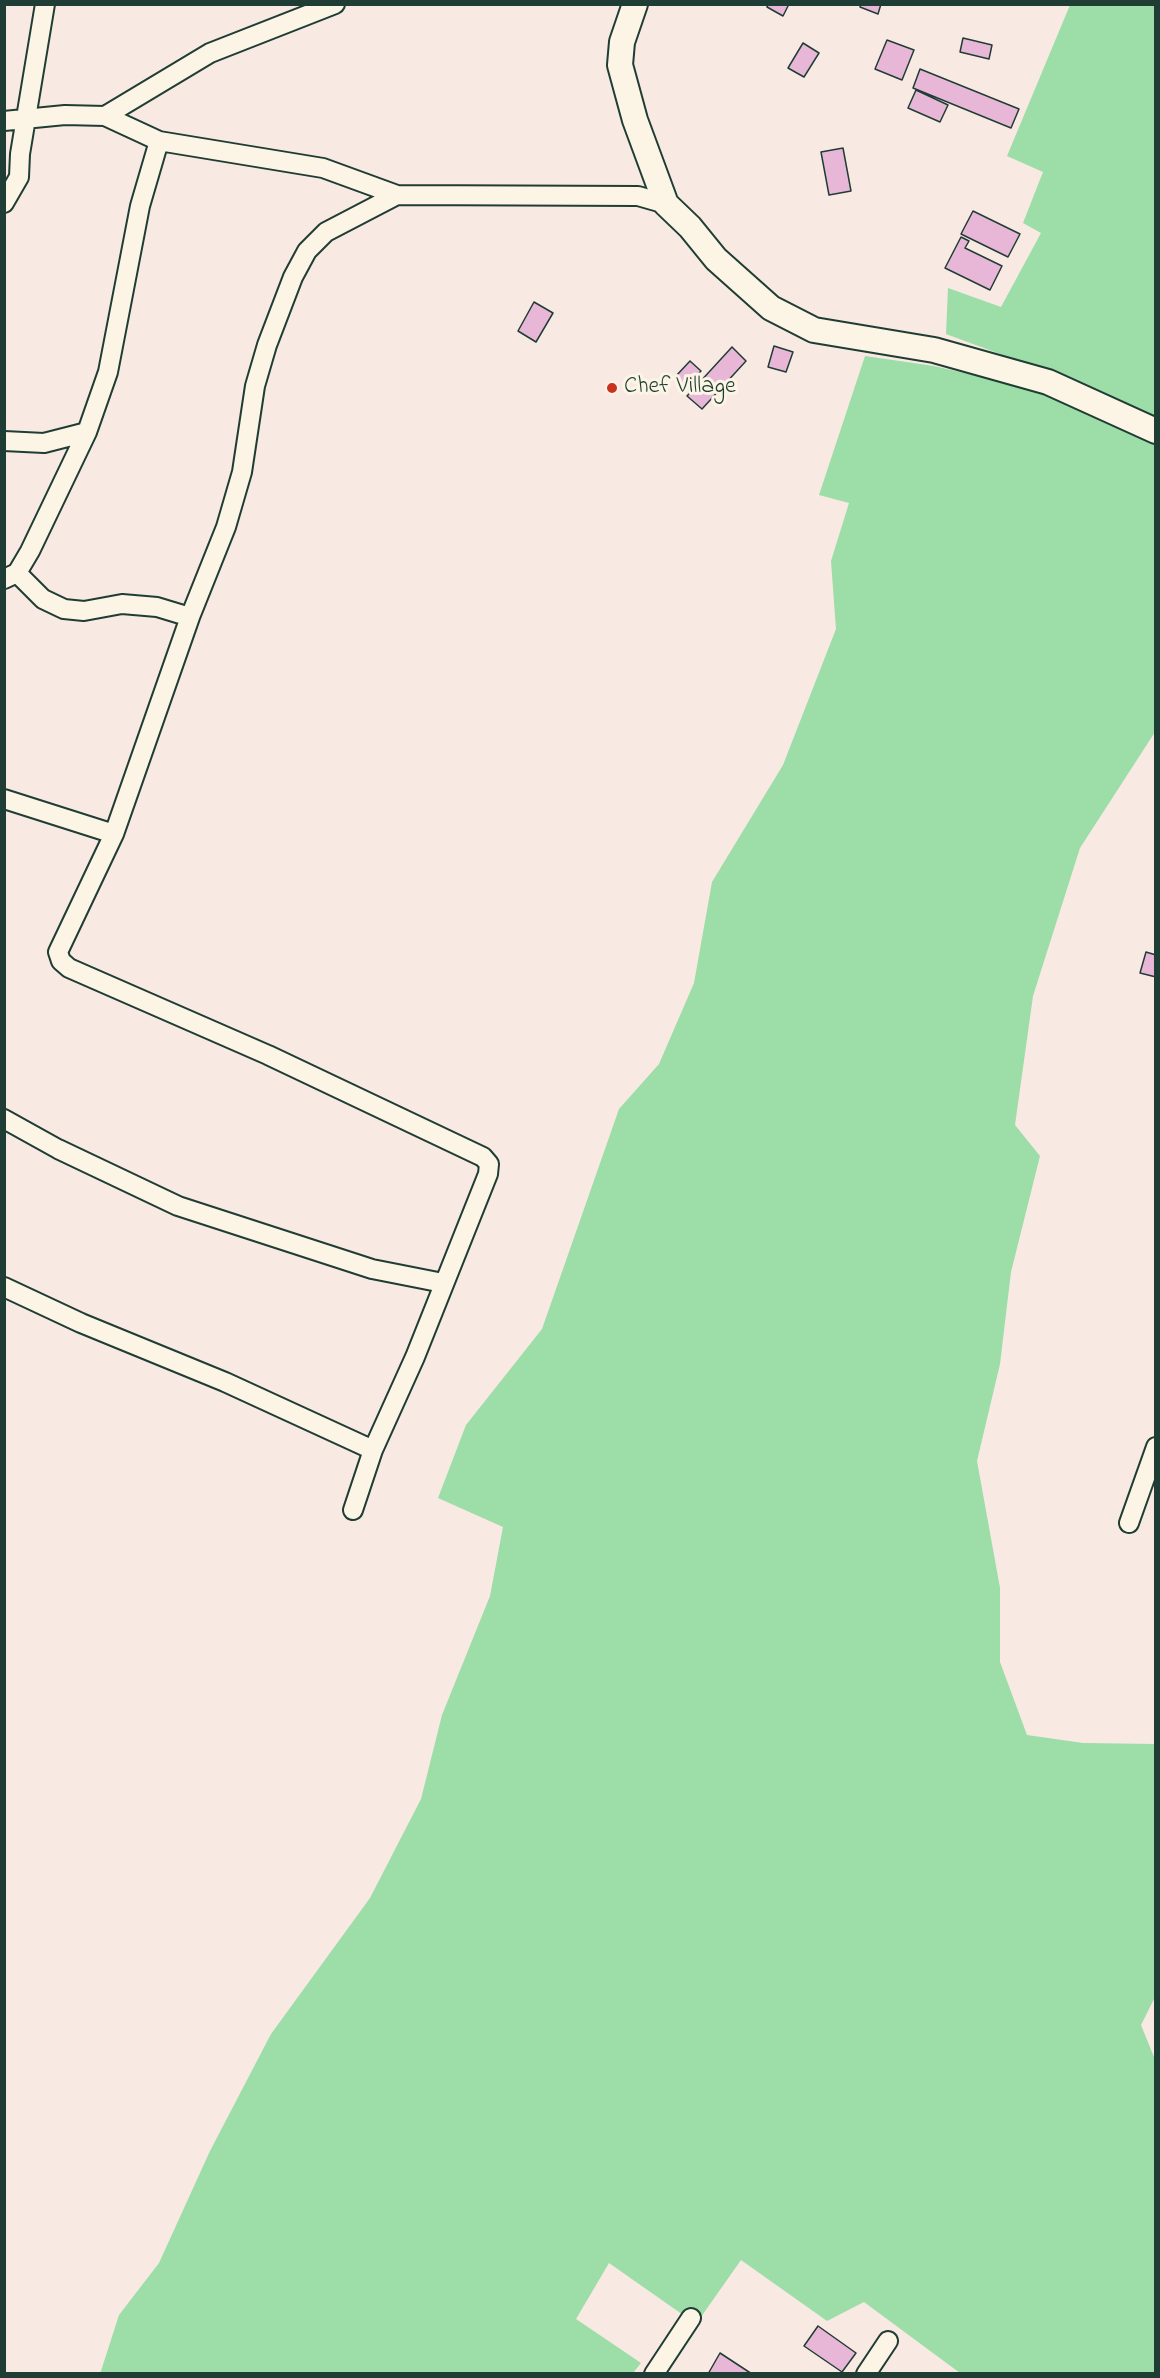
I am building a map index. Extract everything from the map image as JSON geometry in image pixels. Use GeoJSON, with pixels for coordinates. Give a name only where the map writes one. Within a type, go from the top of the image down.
{"type":"FeatureCollection","features":[{"type":"Feature","properties":{"kind":"street"},"geometry":{"type":"LineString","coordinates":[[4,203],[19,177],[25,120],[45,4]]}},
{"type":"Feature","properties":{"kind":"street"},"geometry":{"type":"LineString","coordinates":[[105,116],[210,53],[335,4]]}},
{"type":"Feature","properties":{"kind":"street"},"geometry":{"type":"LineString","coordinates":[[635,4],[622,42],[620,65],[635,120],[666,204],[747,288],[771,308],[794,322],[814,330],[934,350],[1038,379],[1083,396],[1155,431]]}},
{"type":"Feature","properties":{"kind":"street"},"geometry":{"type":"LineString","coordinates":[[4,121],[65,115],[105,116],[159,141],[323,168],[397,195],[638,196],[666,204]]}},
{"type":"Feature","properties":{"kind":"street"},"geometry":{"type":"LineString","coordinates":[[159,141],[140,206],[108,372],[87,432],[11,576],[43,599],[64,609],[84,611],[122,604],[157,607],[190,616]]}},
{"type":"Feature","properties":{"kind":"street"},"geometry":{"type":"LineString","coordinates":[[353,1510],[373,1450],[415,1357],[488,1174],[489,1164],[483,1157],[268,1055],[69,968],[61,961],[58,952],[114,834],[190,616],[225,527],[239,483],[255,386],[267,345],[293,277],[307,251],[326,232],[397,195]]}},
{"type":"Feature","properties":{"kind":"street"},"geometry":{"type":"LineString","coordinates":[[4,441],[44,443],[87,432]]}},
{"type":"Feature","properties":{"kind":"street"},"geometry":{"type":"LineString","coordinates":[[4,799],[114,834]]}},
{"type":"Feature","properties":{"kind":"street"},"geometry":{"type":"LineString","coordinates":[[4,1119],[58,1149],[178,1206],[372,1269],[443,1283]]}},
{"type":"Feature","properties":{"kind":"street"},"geometry":{"type":"LineString","coordinates":[[4,1287],[81,1323],[225,1382],[373,1450]]}},
{"type":"Feature","properties":{"kind":"street"},"geometry":{"type":"LineString","coordinates":[[1129,1523],[1155,1447]]}},
{"type":"Feature","properties":{"kind":"street"},"geometry":{"type":"LineString","coordinates":[[654,2373],[691,2318]]}},
{"type":"Feature","properties":{"kind":"street"},"geometry":{"type":"LineString","coordinates":[[866,2373],[888,2342]]}},
{"type":"Feature","properties":{"kind":"green space"},"geometry":{"type":"Polygon","coordinates":[[[1070,5],[1155,5],[1155,419],[1100,391],[946,334],[948,288],[1001,307],[1041,233],[1023,223],[1043,172],[1007,156],[1070,5]]]}},
{"type":"Feature","properties":{"kind":"green space"},"geometry":{"type":"Polygon","coordinates":[[[865,356],[934,366],[1037,390],[1127,429],[1155,445],[1155,732],[1080,848],[1033,996],[1015,1125],[1040,1156],[1011,1272],[1000,1364],[977,1461],[1000,1588],[1000,1662],[1027,1735],[1083,1743],[1155,1744],[1155,1997],[1141,2025],[1156,2062],[1155,2373],[960,2373],[864,2302],[827,2321],[741,2260],[696,2324],[609,2263],[576,2319],[641,2363],[633,2373],[100,2374],[119,2315],[159,2263],[210,2151],[271,2034],[370,1898],[421,1799],[442,1715],[490,1596],[503,1527],[438,1498],[466,1425],[542,1329],[619,1109],[659,1064],[694,983],[712,882],[783,765],[836,629],[831,561],[849,503],[819,495],[865,356]]]}},
{"type":"Feature","properties":{"kind":"building"},"geometry":{"type":"Polygon","coordinates":[[[768,4],[789,4],[783,16],[767,7],[768,4]]]}},
{"type":"Feature","properties":{"kind":"building"},"geometry":{"type":"Polygon","coordinates":[[[861,4],[881,4],[878,14],[860,7],[861,4]]]}},
{"type":"Feature","properties":{"kind":"building"},"geometry":{"type":"Polygon","coordinates":[[[963,38],[992,45],[989,59],[960,52],[963,38]]]}},
{"type":"Feature","properties":{"kind":"building"},"geometry":{"type":"Polygon","coordinates":[[[887,40],[914,50],[902,80],[875,69],[887,40]]]}},
{"type":"Feature","properties":{"kind":"building"},"geometry":{"type":"Polygon","coordinates":[[[803,43],[819,53],[804,77],[788,68],[803,43]]]}},
{"type":"Feature","properties":{"kind":"building"},"geometry":{"type":"Polygon","coordinates":[[[920,69],[1019,109],[1011,128],[913,88],[920,69]]]}},
{"type":"Feature","properties":{"kind":"building"},"geometry":{"type":"Polygon","coordinates":[[[916,90],[948,105],[940,122],[908,108],[916,90]]]}},
{"type":"Feature","properties":{"kind":"building"},"geometry":{"type":"Polygon","coordinates":[[[843,148],[851,191],[829,195],[821,152],[843,148]]]}},
{"type":"Feature","properties":{"kind":"building"},"geometry":{"type":"Polygon","coordinates":[[[973,211],[1020,234],[1008,257],[961,234],[973,211]]]}},
{"type":"Feature","properties":{"kind":"building"},"geometry":{"type":"Polygon","coordinates":[[[961,237],[969,241],[965,248],[1002,266],[990,290],[945,268],[961,237]]]}},
{"type":"Feature","properties":{"kind":"building"},"geometry":{"type":"Polygon","coordinates":[[[534,302],[553,313],[536,342],[518,331],[534,302]]]}},
{"type":"Feature","properties":{"kind":"building"},"geometry":{"type":"Polygon","coordinates":[[[774,346],[793,352],[786,372],[768,367],[774,346]]]}},
{"type":"Feature","properties":{"kind":"building"},"geometry":{"type":"Polygon","coordinates":[[[732,347],[746,361],[702,409],[687,396],[732,347]]]}},
{"type":"Feature","properties":{"kind":"building"},"geometry":{"type":"Polygon","coordinates":[[[690,361],[701,371],[686,387],[675,377],[690,361]]]}},
{"type":"Feature","properties":{"kind":"building"},"geometry":{"type":"Polygon","coordinates":[[[1146,952],[1156,955],[1156,977],[1140,973],[1146,952]]]}},
{"type":"Feature","properties":{"kind":"building"},"geometry":{"type":"Polygon","coordinates":[[[818,2326],[856,2353],[842,2372],[804,2346],[818,2326]]]}},
{"type":"Feature","properties":{"kind":"building"},"geometry":{"type":"Polygon","coordinates":[[[720,2353],[752,2374],[708,2374],[720,2353]]]}},
{"type":"Feature","properties":{"kind":"place","name":"Chef Village"},"geometry":{"type":"Point","coordinates":[612,388]}}]}
